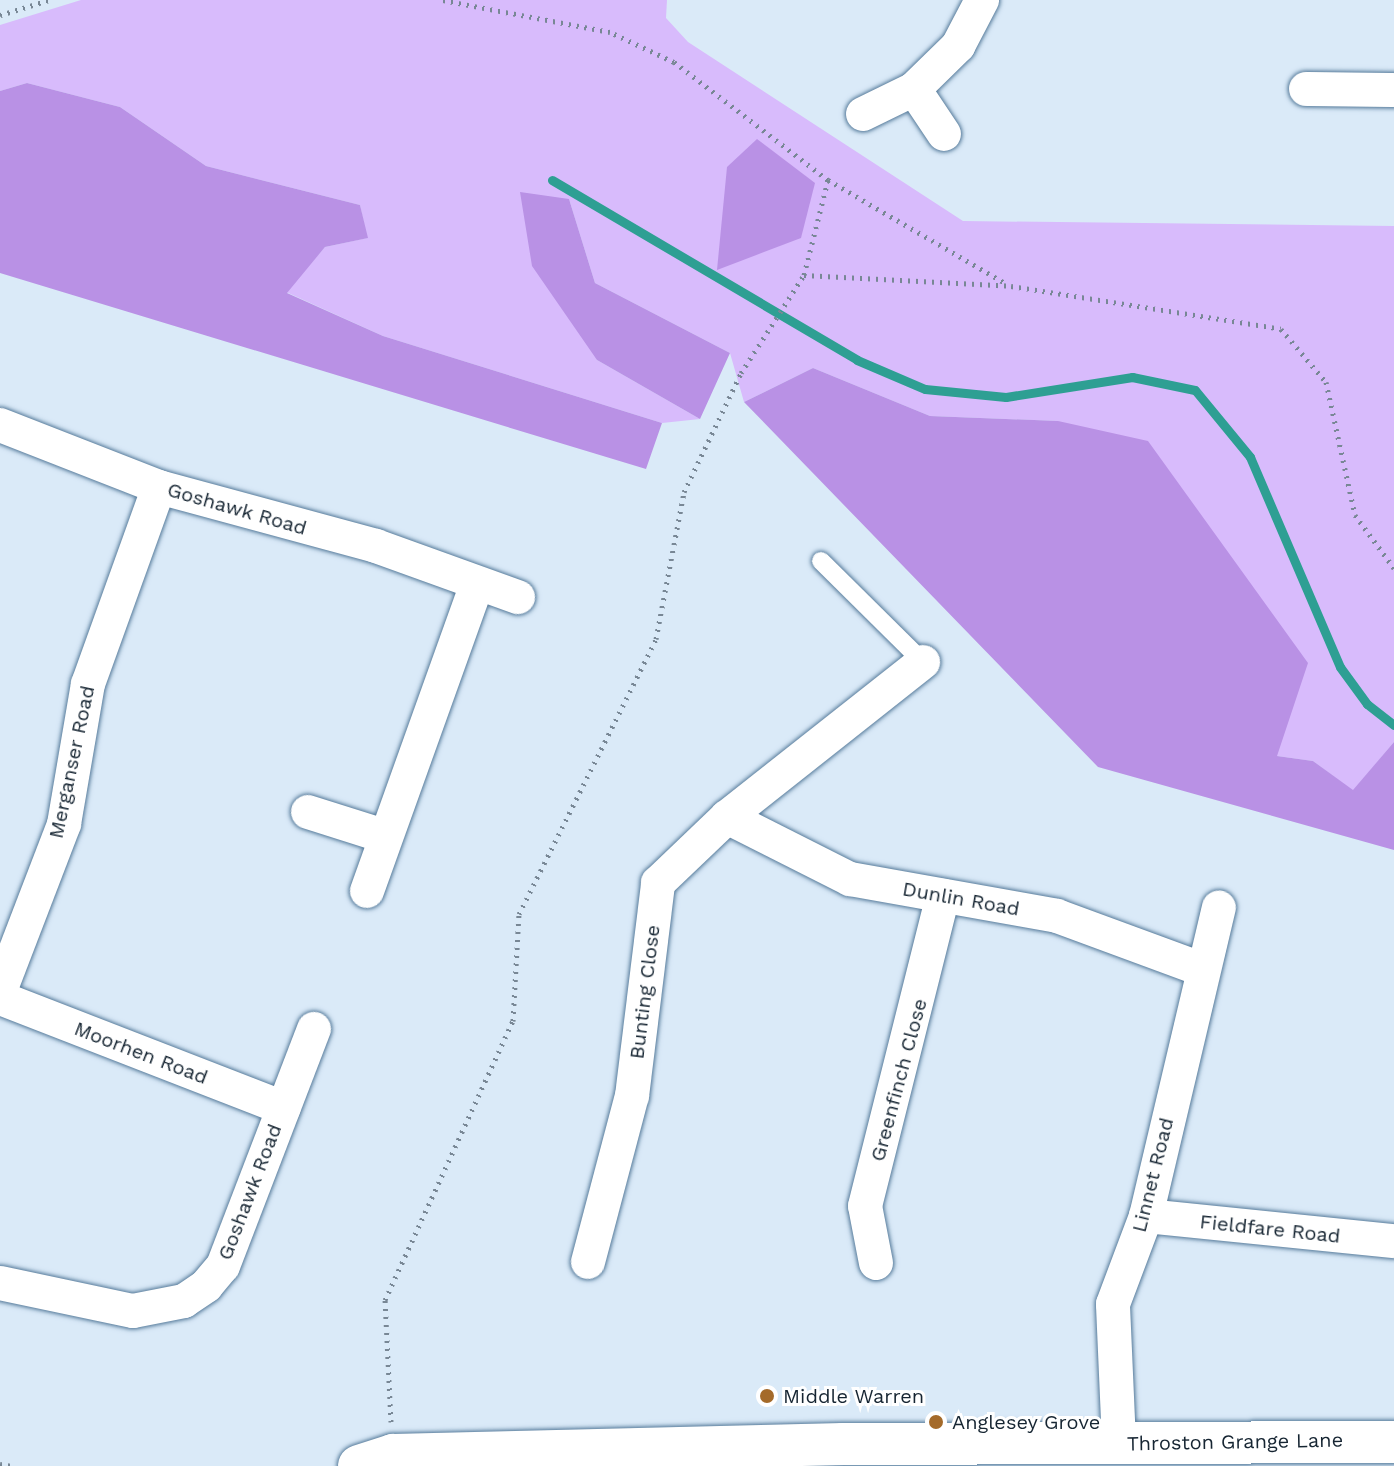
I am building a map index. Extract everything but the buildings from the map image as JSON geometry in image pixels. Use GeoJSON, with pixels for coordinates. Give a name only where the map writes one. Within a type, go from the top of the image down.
{"type":"FeatureCollection","features":[{"type":"Feature","properties":{"kind":"street"},"geometry":{"type":"LineString","coordinates":[[863,114],[914,89],[958,46],[982,0]]}},
{"type":"Feature","properties":{"kind":"street"},"geometry":{"type":"LineString","coordinates":[[914,89],[944,134]]}},
{"type":"Feature","properties":{"kind":"street"},"geometry":{"type":"LineString","coordinates":[[1306,89],[1394,90]]}},
{"type":"Feature","properties":{"kind":"street","name":"Goshawk Road"},"geometry":{"type":"LineString","coordinates":[[0,425],[159,487],[376,546],[476,587],[518,597]]}},
{"type":"Feature","properties":{"kind":"street","name":"Merganser Road"},"geometry":{"type":"LineString","coordinates":[[0,991],[64,824],[88,684],[159,487]]}},
{"type":"Feature","properties":{"kind":"street"},"geometry":{"type":"LineString","coordinates":[[367,891],[384,836],[476,587]]}},
{"type":"Feature","properties":{"kind":"street","name":"Bunting Close"},"geometry":{"type":"LineString","coordinates":[[588,1262],[632,1096],[658,883],[727,817],[923,662]]}},
{"type":"Feature","properties":{"kind":"street"},"geometry":{"type":"LineString","coordinates":[[308,812],[384,836]]}},
{"type":"Feature","properties":{"kind":"street","name":"Dunlin Road"},"geometry":{"type":"LineString","coordinates":[[727,817],[850,879],[1057,916],[1201,969]]}},
{"type":"Feature","properties":{"kind":"street","name":"Greenfinch Close"},"geometry":{"type":"LineString","coordinates":[[876,1263],[865,1206],[943,896]]}},
{"type":"Feature","properties":{"kind":"street","name":"Linnet Road"},"geometry":{"type":"LineString","coordinates":[[1119,1443],[1113,1304],[1146,1216],[1201,969],[1219,908]]}},
{"type":"Feature","properties":{"kind":"street","name":"Moorhen Road"},"geometry":{"type":"LineString","coordinates":[[0,998],[283,1108]]}},
{"type":"Feature","properties":{"kind":"street","name":"Goshawk Road"},"geometry":{"type":"LineString","coordinates":[[0,1283],[133,1311],[184,1301],[223,1266],[314,1029]]}},
{"type":"Feature","properties":{"kind":"street","name":"Fieldfare Road"},"geometry":{"type":"LineString","coordinates":[[1146,1216],[1394,1241]]}},
{"type":"Feature","properties":{"kind":"street","name":"Throston Grange Lane"},"geometry":{"type":"LineString","coordinates":[[376,1461],[842,1455],[1119,1443],[1324,1453],[1394,1442]]}},
{"type":"Feature","properties":{"kind":"lane"},"geometry":{"type":"LineString","coordinates":[[821,561],[923,662]]}},
{"type":"Feature","properties":{"kind":"path"},"geometry":{"type":"LineString","coordinates":[[0,15],[49,0]]}},
{"type":"Feature","properties":{"kind":"path"},"geometry":{"type":"LineString","coordinates":[[443,0],[610,32],[674,62],[828,180],[1011,286]]}},
{"type":"Feature","properties":{"kind":"path"},"geometry":{"type":"LineString","coordinates":[[376,1461],[385,1300],[513,1021],[519,914],[656,639],[684,492],[741,373],[804,275],[828,180]]}},
{"type":"Feature","properties":{"kind":"path"},"geometry":{"type":"LineString","coordinates":[[804,275],[1011,286],[1281,329],[1326,382],[1355,515],[1394,568]]}},
{"type":"Feature","properties":{"kind":"path"},"geometry":{"type":"LineString","coordinates":[[0,1464],[12,1466]]}},
{"type":"Feature","properties":{"kind":"shaded area"},"geometry":{"type":"Polygon","coordinates":[[[81,0],[667,0],[666,18],[688,42],[963,221],[1394,226],[1394,742],[1353,791],[1313,761],[1277,756],[1058,421],[930,416],[813,368],[744,402],[730,353],[595,283],[569,199],[597,360],[700,419],[662,423],[383,336],[286,292],[325,247],[367,238],[360,205],[206,166],[120,107],[27,83],[0,91],[0,25],[81,0]]]}},
{"type":"Feature","properties":{"kind":"shaded area"},"geometry":{"type":"Polygon","coordinates":[[[27,83],[120,107],[206,166],[360,205],[368,238],[325,247],[287,293],[383,336],[662,423],[646,469],[0,273],[0,91],[27,83]]]}},
{"type":"Feature","properties":{"kind":"shaded area"},"geometry":{"type":"Polygon","coordinates":[[[757,139],[815,183],[801,238],[717,270],[727,167],[757,139]]]}},
{"type":"Feature","properties":{"kind":"shaded area"},"geometry":{"type":"Polygon","coordinates":[[[520,192],[569,199],[595,283],[730,353],[700,419],[597,360],[532,266],[520,192]]]}},
{"type":"Feature","properties":{"kind":"shaded area"},"geometry":{"type":"Polygon","coordinates":[[[813,368],[930,416],[1058,421],[1148,441],[1308,663],[1277,756],[1313,761],[1353,790],[1394,742],[1394,850],[1098,767],[744,402],[813,368]]]}},
{"type":"Feature","properties":{"kind":"waterway"},"geometry":{"type":"LineString","coordinates":[[552,180],[857,360],[925,389],[1006,397],[1132,377],[1195,390],[1250,457],[1340,667],[1367,704],[1394,725]]}},
{"type":"Feature","properties":{"kind":"place","name":"Middle Warren"},"geometry":{"type":"Point","coordinates":[767,1396]}},
{"type":"Feature","properties":{"kind":"place","name":"Anglesey Grove"},"geometry":{"type":"Point","coordinates":[936,1422]}}]}
